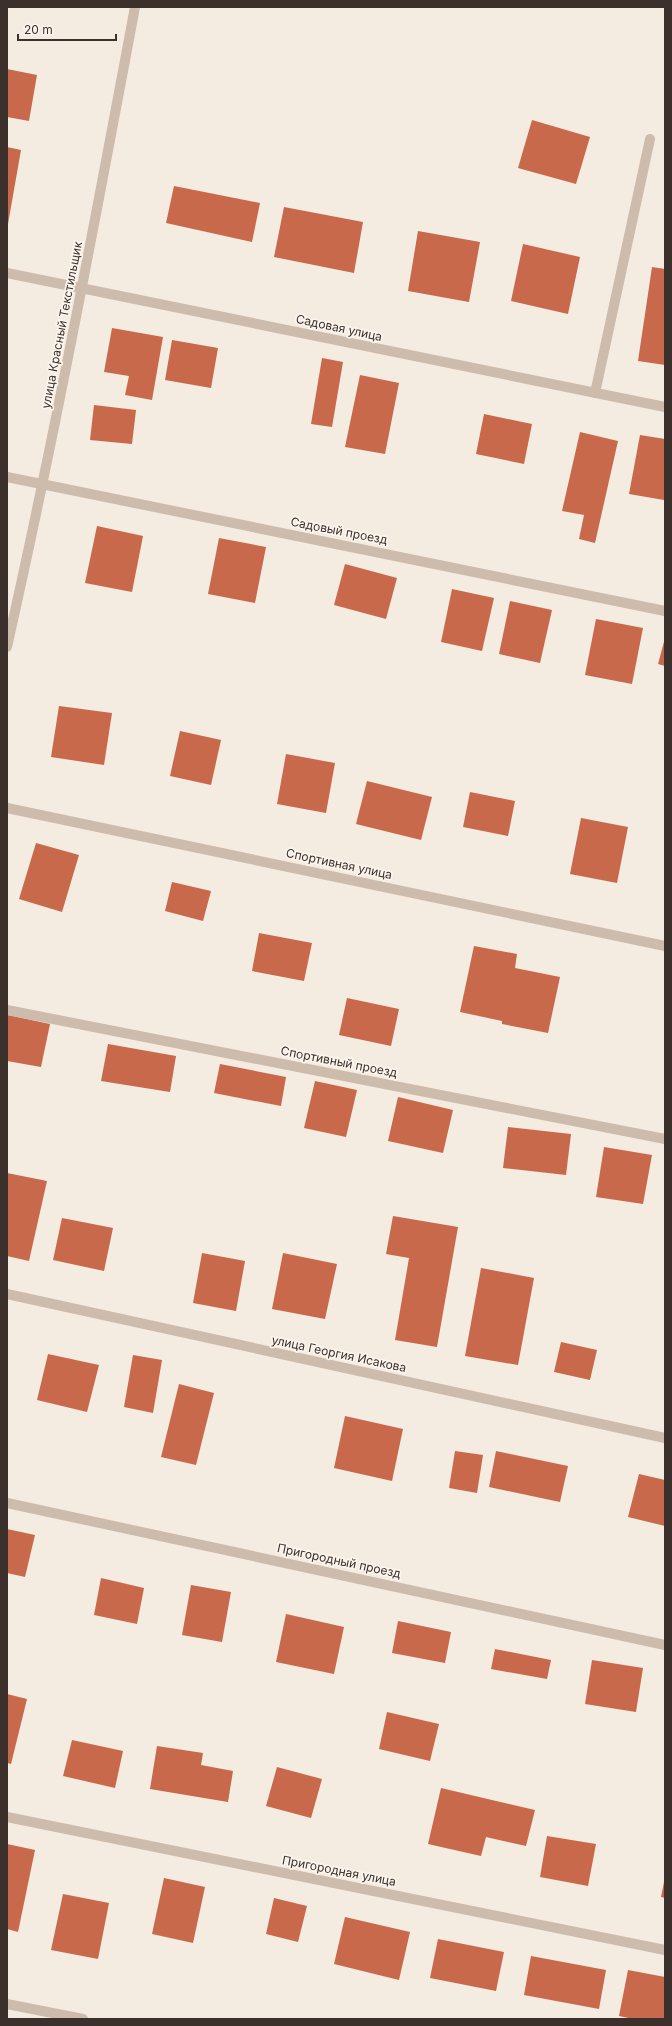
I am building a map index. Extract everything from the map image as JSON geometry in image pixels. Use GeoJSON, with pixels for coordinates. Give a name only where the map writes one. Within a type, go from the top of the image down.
{"type":"FeatureCollection","features":[{"type":"Feature","properties":{"kind":"street","name":"улица Красный Текстильщик"},"geometry":{"type":"LineString","coordinates":[[7,647],[44,485],[83,289],[135,7]]}},
{"type":"Feature","properties":{"kind":"street"},"geometry":{"type":"LineString","coordinates":[[595,393],[650,139]]}},
{"type":"Feature","properties":{"kind":"street","name":"Садовая улица"},"geometry":{"type":"LineString","coordinates":[[7,273],[665,407]]}},
{"type":"Feature","properties":{"kind":"street","name":"Садовый проезд"},"geometry":{"type":"LineString","coordinates":[[7,477],[665,611]]}},
{"type":"Feature","properties":{"kind":"street","name":"Спортивная улица"},"geometry":{"type":"LineString","coordinates":[[7,808],[665,946]]}},
{"type":"Feature","properties":{"kind":"street","name":"Спортивный проезд"},"geometry":{"type":"LineString","coordinates":[[7,1010],[665,1139]]}},
{"type":"Feature","properties":{"kind":"street","name":"улица Георгия Исакова"},"geometry":{"type":"LineString","coordinates":[[7,1294],[665,1438]]}},
{"type":"Feature","properties":{"kind":"street","name":"Пригородный проезд"},"geometry":{"type":"LineString","coordinates":[[7,1503],[665,1644]]}},
{"type":"Feature","properties":{"kind":"street","name":"Пригородная улица"},"geometry":{"type":"LineString","coordinates":[[7,1817],[665,1950]]}},
{"type":"Feature","properties":{"kind":"street"},"geometry":{"type":"LineString","coordinates":[[7,2004],[83,2019]]}},
{"type":"Feature","properties":{"kind":"building"},"geometry":{"type":"Polygon","coordinates":[[[7,69],[37,75],[29,121],[7,117],[7,69]]]}},
{"type":"Feature","properties":{"kind":"building"},"geometry":{"type":"Polygon","coordinates":[[[532,120],[590,137],[576,184],[518,168],[532,120]]]}},
{"type":"Feature","properties":{"kind":"building"},"geometry":{"type":"Polygon","coordinates":[[[7,147],[21,150],[8,224],[7,224],[7,147]]]}},
{"type":"Feature","properties":{"kind":"building"},"geometry":{"type":"Polygon","coordinates":[[[174,186],[260,203],[252,242],[166,223],[174,186]]]}},
{"type":"Feature","properties":{"kind":"building"},"geometry":{"type":"Polygon","coordinates":[[[284,207],[363,222],[354,273],[274,257],[284,207]]]}},
{"type":"Feature","properties":{"kind":"building"},"geometry":{"type":"Polygon","coordinates":[[[418,231],[480,242],[469,302],[408,291],[418,231]]]}},
{"type":"Feature","properties":{"kind":"building"},"geometry":{"type":"Polygon","coordinates":[[[523,244],[580,257],[568,314],[511,301],[523,244]]]}},
{"type":"Feature","properties":{"kind":"building"},"geometry":{"type":"Polygon","coordinates":[[[652,267],[665,269],[665,365],[638,361],[652,267]]]}},
{"type":"Feature","properties":{"kind":"building"},"geometry":{"type":"Polygon","coordinates":[[[112,328],[163,337],[152,400],[125,395],[129,376],[104,372],[112,328]]]}},
{"type":"Feature","properties":{"kind":"building"},"geometry":{"type":"Polygon","coordinates":[[[172,340],[218,348],[211,388],[165,380],[172,340]]]}},
{"type":"Feature","properties":{"kind":"building"},"geometry":{"type":"Polygon","coordinates":[[[322,358],[343,362],[332,427],[311,424],[322,358]]]}},
{"type":"Feature","properties":{"kind":"building"},"geometry":{"type":"Polygon","coordinates":[[[360,375],[399,383],[385,454],[345,447],[360,375]]]}},
{"type":"Feature","properties":{"kind":"building"},"geometry":{"type":"Polygon","coordinates":[[[94,405],[136,410],[132,444],[90,440],[94,405]]]}},
{"type":"Feature","properties":{"kind":"building"},"geometry":{"type":"Polygon","coordinates":[[[484,414],[532,424],[524,464],[476,454],[484,414]]]}},
{"type":"Feature","properties":{"kind":"building"},"geometry":{"type":"Polygon","coordinates":[[[580,432],[618,441],[595,543],[579,539],[584,515],[562,511],[580,432]]]}},
{"type":"Feature","properties":{"kind":"building"},"geometry":{"type":"Polygon","coordinates":[[[640,435],[665,439],[664,500],[629,494],[640,435]]]}},
{"type":"Feature","properties":{"kind":"building"},"geometry":{"type":"Polygon","coordinates":[[[97,526],[143,536],[132,592],[85,583],[97,526]]]}},
{"type":"Feature","properties":{"kind":"building"},"geometry":{"type":"Polygon","coordinates":[[[219,538],[266,547],[255,603],[208,594],[219,538]]]}},
{"type":"Feature","properties":{"kind":"building"},"geometry":{"type":"Polygon","coordinates":[[[345,564],[397,578],[386,619],[334,605],[345,564]]]}},
{"type":"Feature","properties":{"kind":"building"},"geometry":{"type":"Polygon","coordinates":[[[452,589],[494,598],[482,651],[441,642],[452,589]]]}},
{"type":"Feature","properties":{"kind":"building"},"geometry":{"type":"Polygon","coordinates":[[[510,601],[552,610],[540,663],[499,654],[510,601]]]}},
{"type":"Feature","properties":{"kind":"building"},"geometry":{"type":"Polygon","coordinates":[[[596,619],[643,628],[632,684],[585,675],[596,619]]]}},
{"type":"Feature","properties":{"kind":"building"},"geometry":{"type":"Polygon","coordinates":[[[665,638],[665,666],[658,664],[665,638]]]}},
{"type":"Feature","properties":{"kind":"building"},"geometry":{"type":"Polygon","coordinates":[[[59,706],[112,713],[104,765],[51,757],[59,706]]]}},
{"type":"Feature","properties":{"kind":"building"},"geometry":{"type":"Polygon","coordinates":[[[180,731],[221,740],[211,785],[170,776],[180,731]]]}},
{"type":"Feature","properties":{"kind":"building"},"geometry":{"type":"Polygon","coordinates":[[[286,754],[335,763],[326,813],[277,804],[286,754]]]}},
{"type":"Feature","properties":{"kind":"building"},"geometry":{"type":"Polygon","coordinates":[[[367,781],[432,797],[421,840],[356,824],[367,781]]]}},
{"type":"Feature","properties":{"kind":"building"},"geometry":{"type":"Polygon","coordinates":[[[470,792],[515,801],[508,836],[463,827],[470,792]]]}},
{"type":"Feature","properties":{"kind":"building"},"geometry":{"type":"Polygon","coordinates":[[[581,818],[628,827],[617,883],[570,874],[581,818]]]}},
{"type":"Feature","properties":{"kind":"building"},"geometry":{"type":"Polygon","coordinates":[[[36,843],[79,855],[62,912],[19,899],[36,843]]]}},
{"type":"Feature","properties":{"kind":"building"},"geometry":{"type":"Polygon","coordinates":[[[172,882],[211,891],[203,921],[165,911],[172,882]]]}},
{"type":"Feature","properties":{"kind":"building"},"geometry":{"type":"Polygon","coordinates":[[[259,933],[312,943],[304,981],[252,971],[259,933]]]}},
{"type":"Feature","properties":{"kind":"building"},"geometry":{"type":"Polygon","coordinates":[[[474,946],[517,954],[515,968],[560,977],[548,1033],[502,1024],[502,1021],[460,1012],[474,946]]]}},
{"type":"Feature","properties":{"kind":"building"},"geometry":{"type":"Polygon","coordinates":[[[347,998],[399,1009],[391,1046],[339,1035],[347,998]]]}},
{"type":"Feature","properties":{"kind":"building"},"geometry":{"type":"Polygon","coordinates":[[[8,1015],[50,1024],[41,1067],[7,1061],[8,1015]]]}},
{"type":"Feature","properties":{"kind":"building"},"geometry":{"type":"Polygon","coordinates":[[[108,1044],[176,1056],[170,1092],[101,1081],[108,1044]]]}},
{"type":"Feature","properties":{"kind":"building"},"geometry":{"type":"Polygon","coordinates":[[[220,1064],[286,1077],[281,1106],[214,1093],[220,1064]]]}},
{"type":"Feature","properties":{"kind":"building"},"geometry":{"type":"Polygon","coordinates":[[[315,1081],[357,1090],[346,1137],[304,1128],[315,1081]]]}},
{"type":"Feature","properties":{"kind":"building"},"geometry":{"type":"Polygon","coordinates":[[[398,1097],[453,1110],[443,1153],[388,1141],[398,1097]]]}},
{"type":"Feature","properties":{"kind":"building"},"geometry":{"type":"Polygon","coordinates":[[[508,1127],[571,1134],[566,1175],[503,1168],[508,1127]]]}},
{"type":"Feature","properties":{"kind":"building"},"geometry":{"type":"Polygon","coordinates":[[[604,1147],[652,1155],[643,1204],[596,1197],[604,1147]]]}},
{"type":"Feature","properties":{"kind":"building"},"geometry":{"type":"Polygon","coordinates":[[[7,1173],[47,1181],[29,1261],[7,1256],[7,1173]]]}},
{"type":"Feature","properties":{"kind":"building"},"geometry":{"type":"Polygon","coordinates":[[[393,1216],[458,1227],[437,1347],[395,1340],[409,1258],[386,1254],[393,1216]]]}},
{"type":"Feature","properties":{"kind":"building"},"geometry":{"type":"Polygon","coordinates":[[[62,1218],[113,1228],[104,1271],[53,1260],[62,1218]]]}},
{"type":"Feature","properties":{"kind":"building"},"geometry":{"type":"Polygon","coordinates":[[[202,1253],[245,1261],[236,1311],[193,1303],[202,1253]]]}},
{"type":"Feature","properties":{"kind":"building"},"geometry":{"type":"Polygon","coordinates":[[[283,1253],[337,1264],[325,1319],[272,1309],[283,1253]]]}},
{"type":"Feature","properties":{"kind":"building"},"geometry":{"type":"Polygon","coordinates":[[[481,1268],[534,1278],[518,1365],[465,1356],[481,1268]]]}},
{"type":"Feature","properties":{"kind":"building"},"geometry":{"type":"Polygon","coordinates":[[[561,1342],[597,1350],[590,1380],[554,1372],[561,1342]]]}},
{"type":"Feature","properties":{"kind":"building"},"geometry":{"type":"Polygon","coordinates":[[[48,1354],[99,1365],[87,1412],[37,1400],[48,1354]]]}},
{"type":"Feature","properties":{"kind":"building"},"geometry":{"type":"Polygon","coordinates":[[[133,1355],[162,1360],[153,1413],[124,1407],[133,1355]]]}},
{"type":"Feature","properties":{"kind":"building"},"geometry":{"type":"Polygon","coordinates":[[[179,1384],[214,1393],[196,1465],[161,1457],[179,1384]]]}},
{"type":"Feature","properties":{"kind":"building"},"geometry":{"type":"Polygon","coordinates":[[[345,1416],[403,1429],[392,1481],[334,1468],[345,1416]]]}},
{"type":"Feature","properties":{"kind":"building"},"geometry":{"type":"Polygon","coordinates":[[[455,1451],[483,1455],[477,1493],[449,1488],[455,1451]]]}},
{"type":"Feature","properties":{"kind":"building"},"geometry":{"type":"Polygon","coordinates":[[[496,1451],[568,1466],[560,1502],[489,1487],[496,1451]]]}},
{"type":"Feature","properties":{"kind":"building"},"geometry":{"type":"Polygon","coordinates":[[[639,1474],[665,1480],[665,1526],[628,1517],[639,1474]]]}},
{"type":"Feature","properties":{"kind":"building"},"geometry":{"type":"Polygon","coordinates":[[[7,1529],[35,1535],[25,1577],[7,1573],[7,1529]]]}},
{"type":"Feature","properties":{"kind":"building"},"geometry":{"type":"Polygon","coordinates":[[[101,1578],[144,1588],[137,1624],[94,1615],[101,1578]]]}},
{"type":"Feature","properties":{"kind":"building"},"geometry":{"type":"Polygon","coordinates":[[[191,1585],[231,1592],[222,1642],[182,1635],[191,1585]]]}},
{"type":"Feature","properties":{"kind":"building"},"geometry":{"type":"Polygon","coordinates":[[[286,1614],[344,1627],[334,1674],[276,1662],[286,1614]]]}},
{"type":"Feature","properties":{"kind":"building"},"geometry":{"type":"Polygon","coordinates":[[[398,1621],[451,1632],[445,1663],[392,1653],[398,1621]]]}},
{"type":"Feature","properties":{"kind":"building"},"geometry":{"type":"Polygon","coordinates":[[[495,1649],[551,1660],[547,1679],[491,1669],[495,1649]]]}},
{"type":"Feature","properties":{"kind":"building"},"geometry":{"type":"Polygon","coordinates":[[[592,1660],[643,1668],[636,1712],[585,1704],[592,1660]]]}},
{"type":"Feature","properties":{"kind":"building"},"geometry":{"type":"Polygon","coordinates":[[[7,1694],[27,1699],[11,1764],[7,1763],[7,1694]]]}},
{"type":"Feature","properties":{"kind":"building"},"geometry":{"type":"Polygon","coordinates":[[[387,1712],[439,1724],[430,1761],[379,1749],[387,1712]]]}},
{"type":"Feature","properties":{"kind":"building"},"geometry":{"type":"Polygon","coordinates":[[[72,1740],[123,1751],[115,1788],[63,1776],[72,1740]]]}},
{"type":"Feature","properties":{"kind":"building"},"geometry":{"type":"Polygon","coordinates":[[[157,1746],[203,1753],[201,1765],[233,1771],[228,1802],[150,1789],[157,1746]]]}},
{"type":"Feature","properties":{"kind":"building"},"geometry":{"type":"Polygon","coordinates":[[[277,1767],[322,1779],[311,1818],[266,1806],[277,1767]]]}},
{"type":"Feature","properties":{"kind":"building"},"geometry":{"type":"Polygon","coordinates":[[[441,1788],[535,1810],[526,1846],[486,1837],[481,1856],[428,1844],[441,1788]]]}},
{"type":"Feature","properties":{"kind":"building"},"geometry":{"type":"Polygon","coordinates":[[[547,1836],[596,1844],[588,1886],[540,1877],[547,1836]]]}},
{"type":"Feature","properties":{"kind":"building"},"geometry":{"type":"Polygon","coordinates":[[[7,1844],[35,1850],[18,1932],[7,1929],[7,1844]]]}},
{"type":"Feature","properties":{"kind":"building"},"geometry":{"type":"Polygon","coordinates":[[[164,1878],[205,1887],[193,1943],[152,1934],[164,1878]]]}},
{"type":"Feature","properties":{"kind":"building"},"geometry":{"type":"Polygon","coordinates":[[[665,1882],[665,1898],[661,1897],[665,1882]]]}},
{"type":"Feature","properties":{"kind":"building"},"geometry":{"type":"Polygon","coordinates":[[[63,1894],[109,1903],[98,1959],[51,1950],[63,1894]]]}},
{"type":"Feature","properties":{"kind":"building"},"geometry":{"type":"Polygon","coordinates":[[[274,1898],[307,1906],[298,1942],[266,1934],[274,1898]]]}},
{"type":"Feature","properties":{"kind":"building"},"geometry":{"type":"Polygon","coordinates":[[[345,1917],[410,1932],[399,1980],[334,1964],[345,1917]]]}},
{"type":"Feature","properties":{"kind":"building"},"geometry":{"type":"Polygon","coordinates":[[[438,1939],[504,1952],[496,1991],[430,1978],[438,1939]]]}},
{"type":"Feature","properties":{"kind":"building"},"geometry":{"type":"Polygon","coordinates":[[[531,1956],[606,1970],[599,2009],[524,1995],[531,1956]]]}},
{"type":"Feature","properties":{"kind":"building"},"geometry":{"type":"Polygon","coordinates":[[[628,1970],[665,1977],[665,2019],[633,2019],[619,2016],[628,1970]]]}}]}
